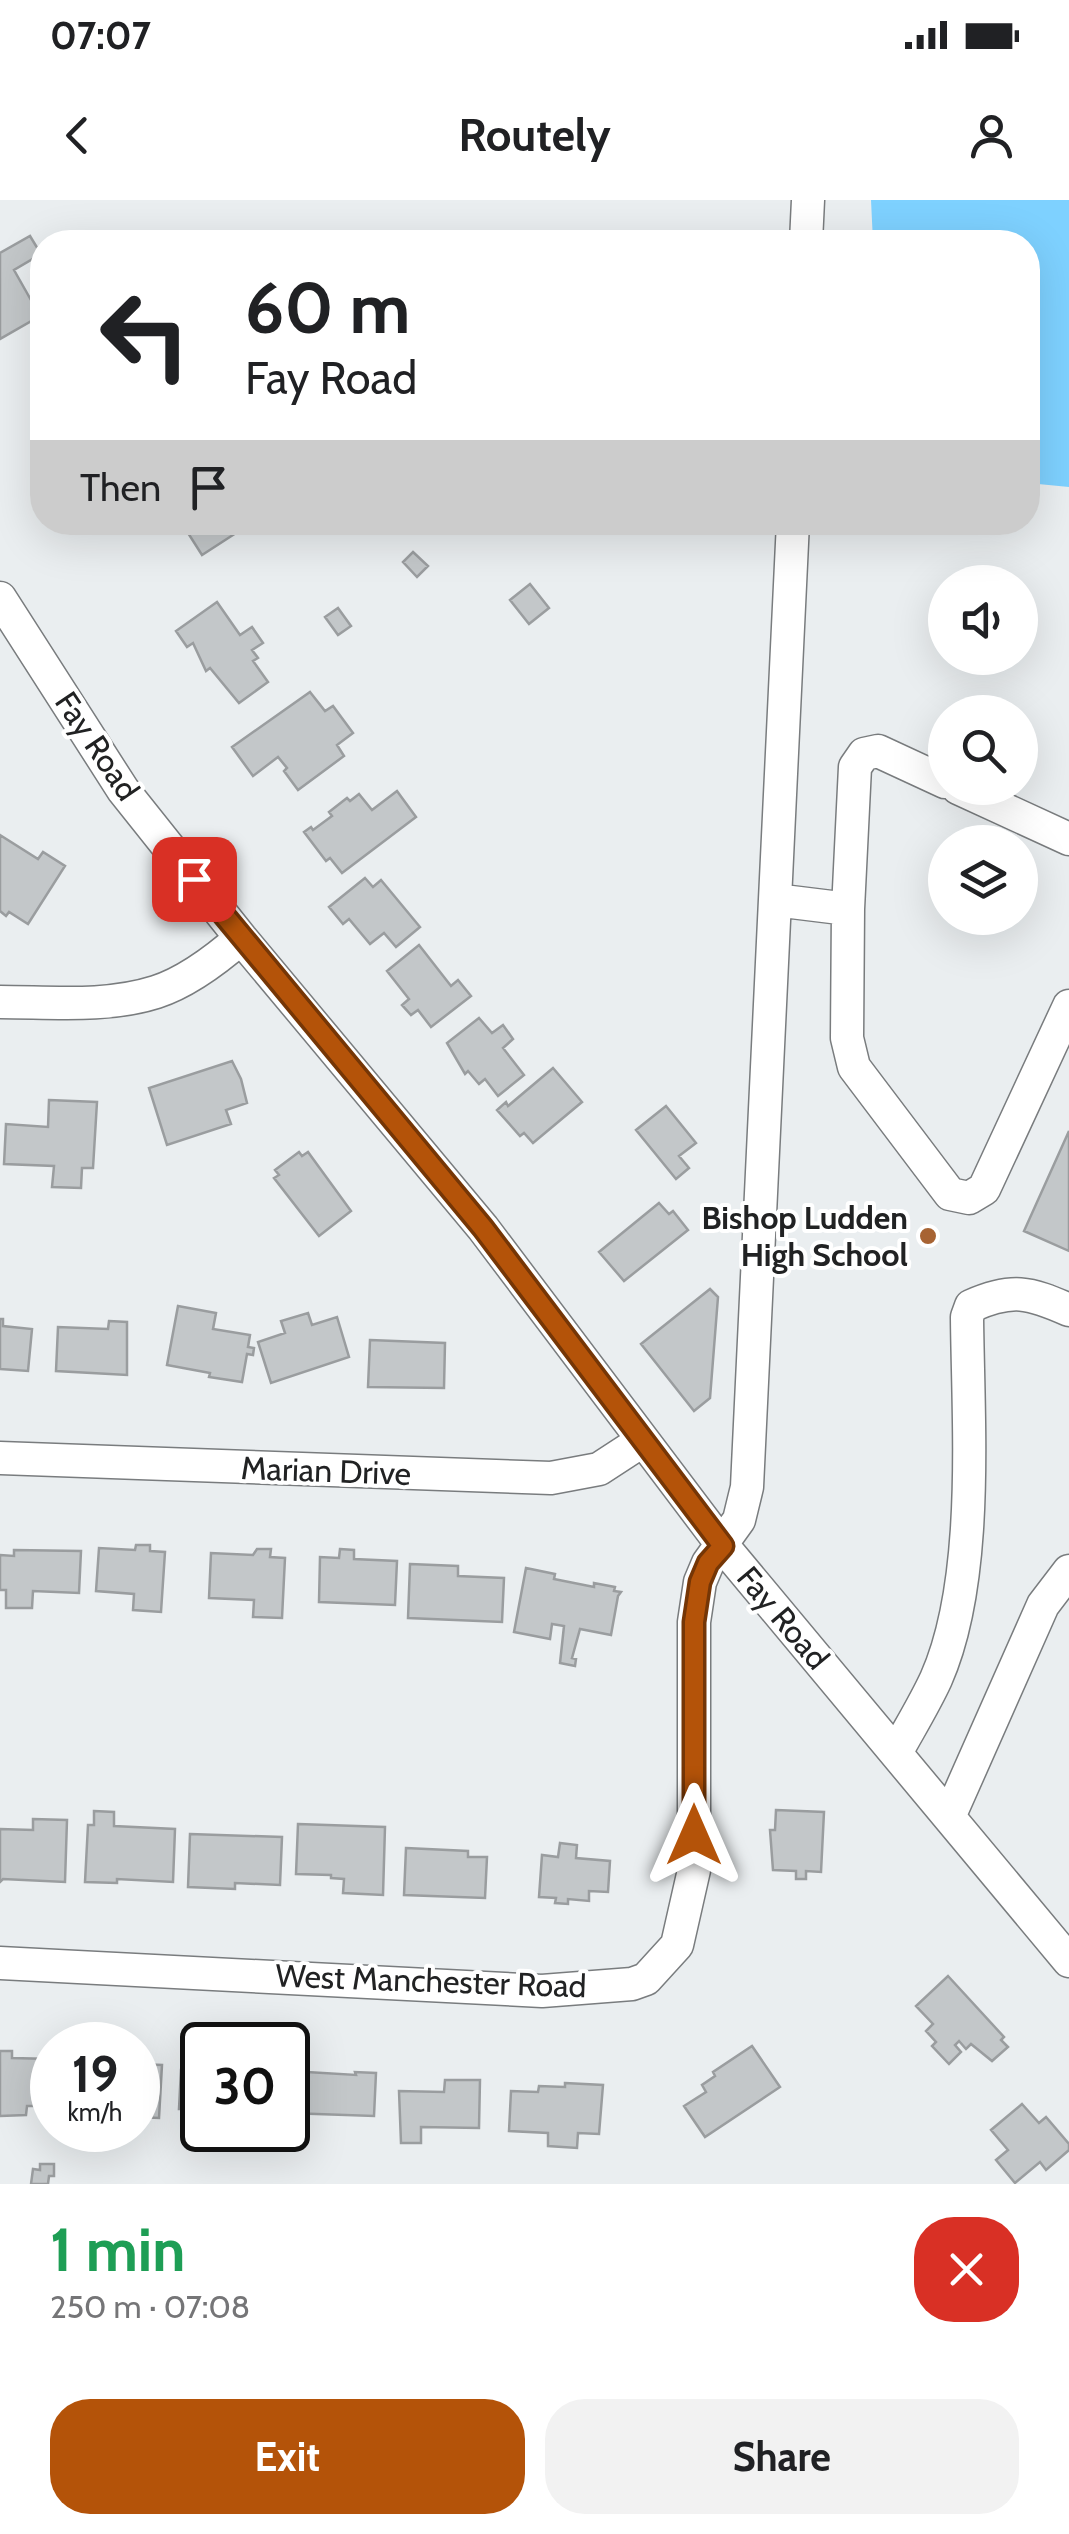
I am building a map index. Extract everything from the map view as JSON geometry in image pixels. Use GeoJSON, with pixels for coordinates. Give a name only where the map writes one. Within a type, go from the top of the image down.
{"type":"FeatureCollection","features":[{"type":"Feature","properties":{"kind":"street"},"geometry":{"type":"LineString","coordinates":[[807,230],[808,200]]}},
{"type":"Feature","properties":{"kind":"street","name":"West Manchester Road"},"geometry":{"type":"LineString","coordinates":[[0,1963],[542,1991],[632,1984],[646,1979],[677,1945],[694,1870],[694,1622],[700,1582],[708,1563],[739,1520],[747,1487],[792,535]]}},
{"type":"Feature","properties":{"kind":"street","name":"Fay Road"},"geometry":{"type":"LineString","coordinates":[[0,598],[123,790],[483,1228],[723,1546],[1069,1962]]}},
{"type":"Feature","properties":{"kind":"street"},"geometry":{"type":"LineString","coordinates":[[928,774],[878,751],[864,754],[855,768],[847,1038],[854,1066],[950,1194],[969,1198],[984,1190],[1069,1006]]}},
{"type":"Feature","properties":{"kind":"street"},"geometry":{"type":"LineString","coordinates":[[995,805],[1069,839]]}},
{"type":"Feature","properties":{"kind":"street"},"geometry":{"type":"LineString","coordinates":[[775,900],[848,910]]}},
{"type":"Feature","properties":{"kind":"street"},"geometry":{"type":"LineString","coordinates":[[0,1002],[93,1003],[157,992],[214,961],[242,938]]}},
{"type":"Feature","properties":{"kind":"street"},"geometry":{"type":"LineString","coordinates":[[896,1753],[936,1678],[958,1609],[965,1548],[967,1316],[971,1306],[1008,1293],[1033,1294],[1069,1310]]}},
{"type":"Feature","properties":{"kind":"street","name":"Marian Drive"},"geometry":{"type":"LineString","coordinates":[[0,1458],[552,1478],[599,1469],[642,1441]]}},
{"type":"Feature","properties":{"kind":"street"},"geometry":{"type":"LineString","coordinates":[[948,1817],[1043,1605],[1069,1571]]}},
{"type":"Feature","properties":{"kind":"shaded area"},"geometry":{"type":"Polygon","coordinates":[[[871,200],[1069,200],[1069,487],[1040,484],[1040,230],[872,230],[871,200]]]}},
{"type":"Feature","properties":{"kind":"building"},"geometry":{"type":"Polygon","coordinates":[[[30,236],[30,261],[14,270],[30,298],[30,322],[0,339],[0,253],[30,236]]]}},
{"type":"Feature","properties":{"kind":"building"},"geometry":{"type":"Polygon","coordinates":[[[189,535],[233,535],[202,555],[189,535]]]}},
{"type":"Feature","properties":{"kind":"building"},"geometry":{"type":"Polygon","coordinates":[[[413,552],[428,566],[417,577],[403,562],[413,552]]]}},
{"type":"Feature","properties":{"kind":"building"},"geometry":{"type":"Polygon","coordinates":[[[530,584],[549,608],[529,624],[510,600],[530,584]]]}},
{"type":"Feature","properties":{"kind":"building"},"geometry":{"type":"Polygon","coordinates":[[[217,602],[240,635],[252,627],[263,643],[252,650],[258,658],[253,661],[268,682],[239,703],[210,668],[206,671],[193,643],[187,647],[176,631],[217,602]]]}},
{"type":"Feature","properties":{"kind":"building"},"geometry":{"type":"Polygon","coordinates":[[[338,608],[351,626],[338,635],[325,617],[338,608]]]}},
{"type":"Feature","properties":{"kind":"building"},"geometry":{"type":"Polygon","coordinates":[[[310,692],[325,711],[333,706],[353,733],[337,745],[344,756],[298,790],[278,757],[253,776],[232,747],[310,692]]]}},
{"type":"Feature","properties":{"kind":"building"},"geometry":{"type":"Polygon","coordinates":[[[397,791],[416,817],[342,873],[330,858],[326,861],[304,832],[332,816],[329,812],[347,798],[350,801],[359,794],[372,810],[397,791]]]}},
{"type":"Feature","properties":{"kind":"building"},"geometry":{"type":"Polygon","coordinates":[[[0,835],[38,859],[43,852],[65,866],[28,924],[0,911],[0,835]]]}},
{"type":"Feature","properties":{"kind":"building"},"geometry":{"type":"Polygon","coordinates":[[[365,878],[373,887],[381,880],[420,927],[396,947],[384,933],[370,944],[349,919],[343,924],[329,907],[365,878]]]}},
{"type":"Feature","properties":{"kind":"building"},"geometry":{"type":"Polygon","coordinates":[[[419,945],[451,986],[458,980],[471,996],[431,1027],[418,1010],[411,1015],[402,1005],[409,999],[387,971],[419,945]]]}},
{"type":"Feature","properties":{"kind":"building"},"geometry":{"type":"Polygon","coordinates":[[[479,1018],[492,1033],[503,1025],[513,1039],[503,1048],[524,1075],[498,1096],[485,1079],[479,1084],[468,1071],[465,1074],[447,1043],[479,1018]]]}},
{"type":"Feature","properties":{"kind":"building"},"geometry":{"type":"Polygon","coordinates":[[[232,1061],[247,1103],[226,1110],[231,1124],[167,1145],[149,1088],[232,1061]]]}},
{"type":"Feature","properties":{"kind":"building"},"geometry":{"type":"Polygon","coordinates":[[[553,1068],[582,1102],[533,1143],[524,1133],[520,1136],[497,1110],[506,1102],[508,1106],[553,1068]]]}},
{"type":"Feature","properties":{"kind":"building"},"geometry":{"type":"Polygon","coordinates":[[[49,1100],[97,1102],[93,1168],[82,1168],[81,1188],[52,1187],[54,1166],[4,1164],[6,1124],[48,1127],[49,1100]]]}},
{"type":"Feature","properties":{"kind":"building"},"geometry":{"type":"Polygon","coordinates":[[[666,1106],[696,1143],[679,1156],[689,1168],[676,1179],[636,1130],[666,1106]]]}},
{"type":"Feature","properties":{"kind":"building"},"geometry":{"type":"Polygon","coordinates":[[[1069,1131],[1069,1251],[1024,1231],[1069,1131]]]}},
{"type":"Feature","properties":{"kind":"building"},"geometry":{"type":"Polygon","coordinates":[[[299,1152],[302,1156],[308,1152],[351,1211],[319,1236],[274,1178],[279,1175],[275,1170],[299,1152]]]}},
{"type":"Feature","properties":{"kind":"building"},"geometry":{"type":"Polygon","coordinates":[[[659,1203],[669,1214],[673,1211],[688,1230],[624,1281],[599,1252],[659,1203]]]}},
{"type":"Feature","properties":{"kind":"building"},"geometry":{"type":"Polygon","coordinates":[[[710,1289],[718,1297],[710,1398],[694,1411],[641,1344],[710,1289]]]}},
{"type":"Feature","properties":{"kind":"building"},"geometry":{"type":"Polygon","coordinates":[[[178,1306],[216,1313],[213,1329],[250,1335],[248,1347],[254,1348],[253,1355],[247,1354],[242,1382],[167,1365],[178,1306]]]}},
{"type":"Feature","properties":{"kind":"building"},"geometry":{"type":"Polygon","coordinates":[[[308,1313],[312,1325],[337,1317],[349,1357],[271,1383],[258,1342],[285,1333],[281,1321],[308,1313]]]}},
{"type":"Feature","properties":{"kind":"building"},"geometry":{"type":"Polygon","coordinates":[[[0,1319],[3,1326],[32,1329],[28,1371],[0,1369],[0,1319]]]}},
{"type":"Feature","properties":{"kind":"building"},"geometry":{"type":"Polygon","coordinates":[[[109,1321],[127,1322],[127,1375],[56,1371],[58,1327],[108,1329],[109,1321]]]}},
{"type":"Feature","properties":{"kind":"building"},"geometry":{"type":"Polygon","coordinates":[[[370,1340],[445,1343],[444,1388],[368,1387],[370,1340]]]}},
{"type":"Feature","properties":{"kind":"building"},"geometry":{"type":"Polygon","coordinates":[[[136,1545],[150,1545],[150,1551],[165,1552],[161,1612],[133,1610],[134,1594],[96,1591],[99,1548],[135,1550],[136,1545]]]}},
{"type":"Feature","properties":{"kind":"building"},"geometry":{"type":"Polygon","coordinates":[[[257,1549],[271,1549],[270,1557],[285,1558],[282,1618],[253,1617],[254,1600],[209,1598],[211,1553],[253,1555],[257,1549]]]}},
{"type":"Feature","properties":{"kind":"building"},"geometry":{"type":"Polygon","coordinates":[[[340,1549],[354,1550],[354,1559],[397,1561],[395,1605],[319,1602],[320,1557],[339,1558],[340,1549]]]}},
{"type":"Feature","properties":{"kind":"building"},"geometry":{"type":"Polygon","coordinates":[[[14,1550],[81,1551],[79,1593],[33,1591],[32,1608],[6,1608],[6,1590],[0,1590],[0,1555],[14,1556],[14,1550]]]}},
{"type":"Feature","properties":{"kind":"building"},"geometry":{"type":"Polygon","coordinates":[[[410,1564],[458,1566],[458,1576],[504,1578],[502,1622],[408,1618],[410,1564]]]}},
{"type":"Feature","properties":{"kind":"building"},"geometry":{"type":"Polygon","coordinates":[[[526,1568],[555,1574],[554,1579],[615,1587],[614,1591],[621,1592],[611,1635],[580,1629],[572,1658],[576,1659],[575,1666],[560,1663],[564,1626],[552,1624],[550,1639],[514,1632],[526,1568]]]}},
{"type":"Feature","properties":{"kind":"building"},"geometry":{"type":"Polygon","coordinates":[[[776,1810],[824,1812],[821,1872],[806,1871],[806,1879],[796,1879],[796,1871],[773,1870],[770,1830],[775,1830],[776,1810]]]}},
{"type":"Feature","properties":{"kind":"building"},"geometry":{"type":"Polygon","coordinates":[[[94,1811],[114,1812],[114,1826],[175,1829],[173,1882],[85,1882],[88,1825],[94,1825],[94,1811]]]}},
{"type":"Feature","properties":{"kind":"building"},"geometry":{"type":"Polygon","coordinates":[[[33,1819],[67,1820],[65,1882],[0,1882],[0,1829],[33,1830],[33,1819]]]}},
{"type":"Feature","properties":{"kind":"building"},"geometry":{"type":"Polygon","coordinates":[[[298,1824],[385,1827],[383,1895],[343,1893],[344,1879],[296,1874],[298,1824]]]}},
{"type":"Feature","properties":{"kind":"building"},"geometry":{"type":"Polygon","coordinates":[[[190,1834],[282,1837],[280,1885],[235,1883],[235,1889],[188,1887],[190,1834]]]}},
{"type":"Feature","properties":{"kind":"building"},"geometry":{"type":"Polygon","coordinates":[[[560,1843],[577,1845],[576,1858],[610,1861],[608,1892],[589,1891],[589,1901],[568,1899],[568,1904],[555,1903],[556,1898],[539,1897],[542,1855],[558,1857],[560,1843]]]}},
{"type":"Feature","properties":{"kind":"building"},"geometry":{"type":"Polygon","coordinates":[[[406,1848],[468,1851],[468,1857],[487,1857],[485,1898],[404,1895],[406,1848]]]}},
{"type":"Feature","properties":{"kind":"building"},"geometry":{"type":"Polygon","coordinates":[[[948,1976],[1004,2037],[1001,2040],[1008,2047],[992,2061],[971,2044],[966,2049],[959,2041],[955,2045],[961,2052],[949,2064],[932,2046],[936,2042],[926,2031],[933,2024],[916,2006],[948,1976]]]}},
{"type":"Feature","properties":{"kind":"building"},"geometry":{"type":"Polygon","coordinates":[[[752,2046],[780,2087],[705,2137],[684,2106],[706,2092],[702,2085],[715,2076],[713,2072],[752,2046]]]}},
{"type":"Feature","properties":{"kind":"building"},"geometry":{"type":"Polygon","coordinates":[[[0,2051],[12,2051],[12,2058],[30,2058],[30,2106],[26,2115],[0,2116],[0,2051]]]}},
{"type":"Feature","properties":{"kind":"building"},"geometry":{"type":"Polygon","coordinates":[[[310,2072],[376,2073],[374,2116],[310,2114],[310,2072]]]}},
{"type":"Feature","properties":{"kind":"building"},"geometry":{"type":"Polygon","coordinates":[[[445,2080],[480,2080],[479,2128],[421,2127],[421,2143],[401,2143],[399,2091],[444,2092],[445,2080]]]}},
{"type":"Feature","properties":{"kind":"building"},"geometry":{"type":"Polygon","coordinates":[[[565,2083],[603,2085],[599,2134],[578,2133],[577,2148],[548,2146],[548,2133],[509,2131],[511,2091],[538,2092],[539,2086],[565,2087],[565,2083]]]}},
{"type":"Feature","properties":{"kind":"building"},"geometry":{"type":"Polygon","coordinates":[[[1022,2104],[1039,2123],[1046,2117],[1069,2144],[1069,2150],[1046,2170],[1040,2162],[1015,2183],[996,2160],[1008,2150],[991,2130],[1022,2104]]]}},
{"type":"Feature","properties":{"kind":"building"},"geometry":{"type":"Polygon","coordinates":[[[40,2164],[54,2164],[54,2176],[49,2176],[48,2184],[31,2184],[33,2169],[40,2170],[40,2164]]]}},
{"type":"Feature","properties":{"kind":"place","name":"Bishop Ludden High School"},"geometry":{"type":"Point","coordinates":[928,1236]}},
{"type":"Feature","properties":{"kind":"route"},"geometry":{"type":"LineString","coordinates":[[194,879],[483,1228],[723,1546],[708,1563],[700,1582],[694,1622],[694,1835]]}}]}
